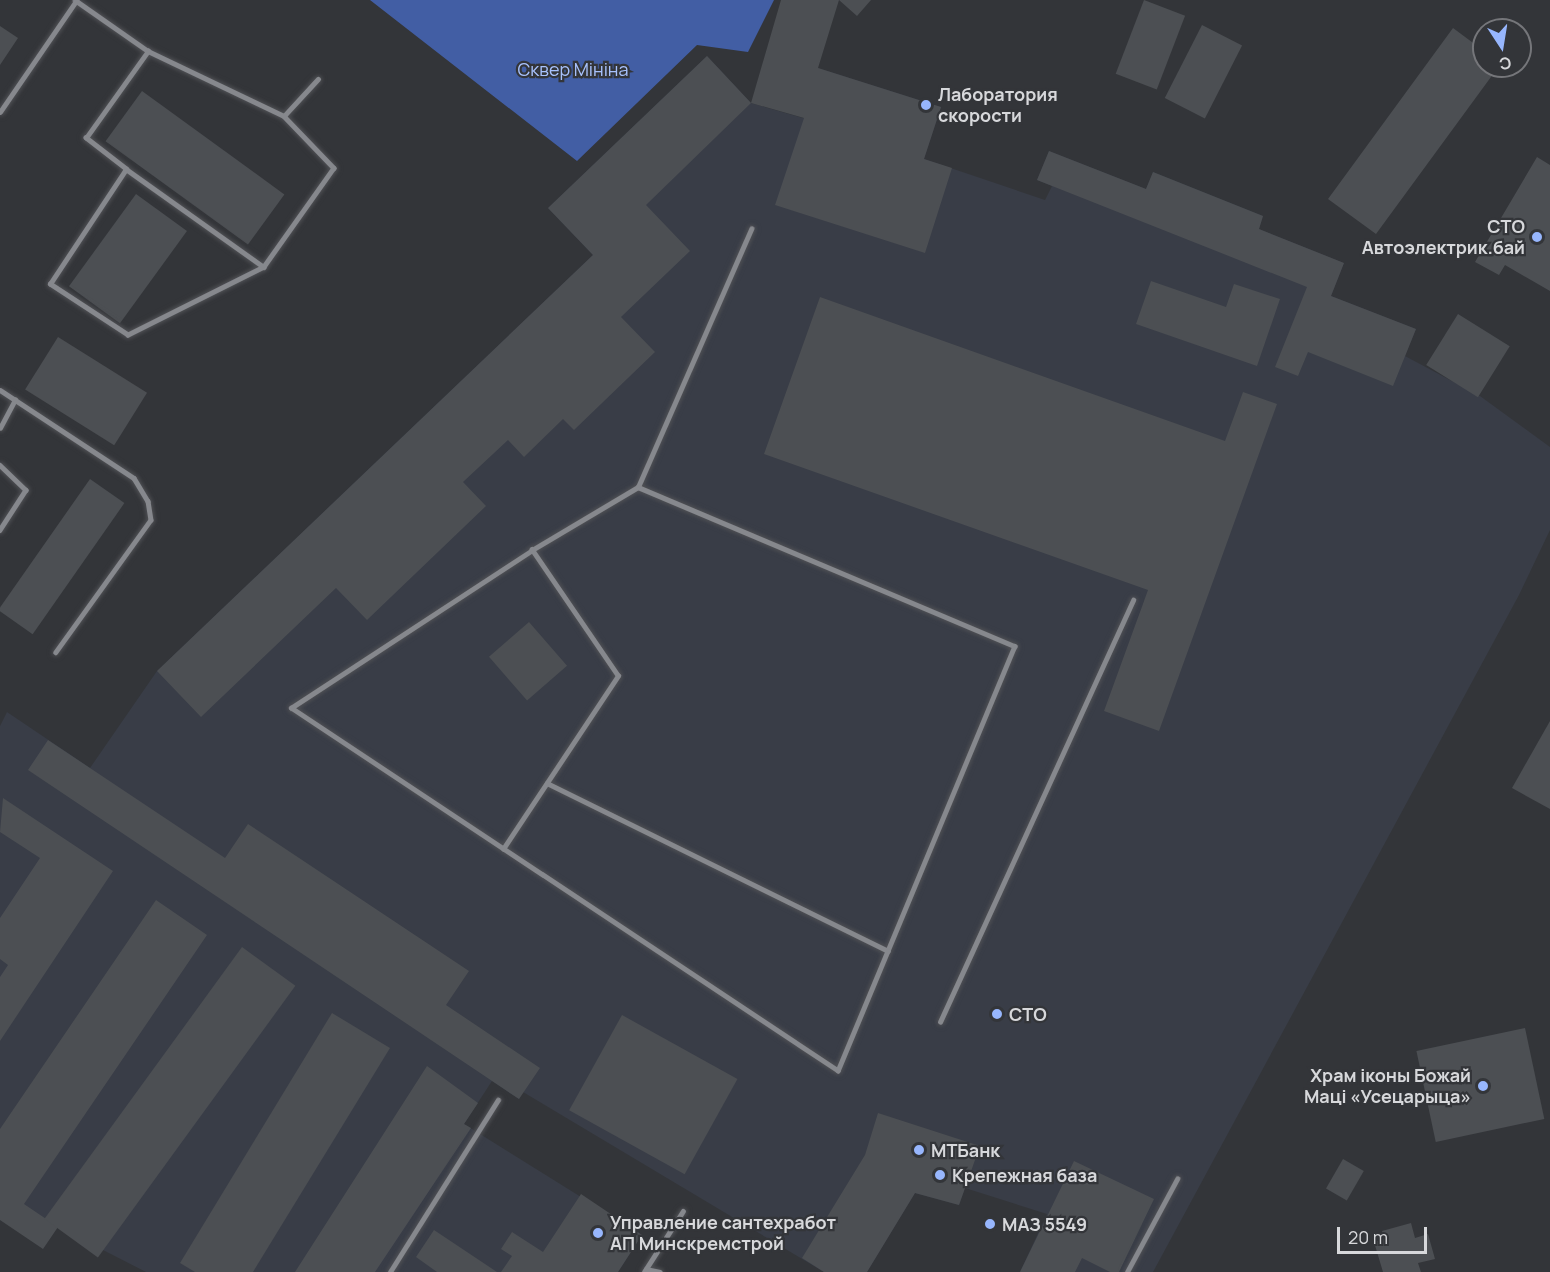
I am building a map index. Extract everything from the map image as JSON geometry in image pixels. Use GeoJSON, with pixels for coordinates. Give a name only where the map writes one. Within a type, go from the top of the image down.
{"type":"FeatureCollection","features":[{"type":"Feature","properties":{"kind":"lane"},"geometry":{"type":"LineString","coordinates":[[0,112],[76,0],[148,51],[284,116],[334,168],[264,267],[128,335],[50,284],[126,169]]}},
{"type":"Feature","properties":{"kind":"lane"},"geometry":{"type":"LineString","coordinates":[[148,51],[86,138],[264,267]]}},
{"type":"Feature","properties":{"kind":"lane"},"geometry":{"type":"LineString","coordinates":[[284,116],[318,80]]}},
{"type":"Feature","properties":{"kind":"lane"},"geometry":{"type":"LineString","coordinates":[[638,487],[1015,646],[838,1071],[291,708],[532,550],[638,487],[751,229]]}},
{"type":"Feature","properties":{"kind":"lane"},"geometry":{"type":"LineString","coordinates":[[0,390],[134,478],[147,501],[151,520],[57,652]]}},
{"type":"Feature","properties":{"kind":"lane"},"geometry":{"type":"LineString","coordinates":[[0,428],[15,400]]}},
{"type":"Feature","properties":{"kind":"lane"},"geometry":{"type":"LineString","coordinates":[[0,465],[26,490],[0,530]]}},
{"type":"Feature","properties":{"kind":"lane"},"geometry":{"type":"LineString","coordinates":[[503,849],[618,675],[532,550]]}},
{"type":"Feature","properties":{"kind":"lane"},"geometry":{"type":"LineString","coordinates":[[940,1022],[1133,600]]}},
{"type":"Feature","properties":{"kind":"lane"},"geometry":{"type":"LineString","coordinates":[[547,783],[888,951]]}},
{"type":"Feature","properties":{"kind":"lane"},"geometry":{"type":"LineString","coordinates":[[390,1272],[498,1100]]}},
{"type":"Feature","properties":{"kind":"lane"},"geometry":{"type":"LineString","coordinates":[[1127,1272],[1177,1179]]}},
{"type":"Feature","properties":{"kind":"lane"},"geometry":{"type":"LineString","coordinates":[[660,1272],[645,1271],[683,1211]]}},
{"type":"Feature","properties":{"kind":"shaded area"},"geometry":{"type":"Polygon","coordinates":[[[707,56],[751,103],[803,118],[818,68],[941,107],[924,159],[1045,200],[1052,186],[1037,180],[1049,151],[1146,189],[1153,172],[1263,216],[1259,229],[1344,263],[1331,296],[1416,329],[1405,356],[1480,396],[1550,447],[1550,530],[1519,595],[1153,1272],[1020,1272],[1047,1214],[965,1188],[959,1205],[915,1193],[867,1272],[824,1272],[523,1092],[519,1099],[492,1081],[464,1124],[642,1235],[618,1272],[146,1272],[58,1227],[0,1220],[0,726],[7,712],[90,768],[157,671],[593,255],[548,208],[707,56]]]}},
{"type":"Feature","properties":{"kind":"green space","name":"Сквер Мініна"},"geometry":{"type":"Polygon","coordinates":[[[370,0],[774,0],[748,52],[697,45],[577,161],[370,0]]]}},
{"type":"Feature","properties":{"kind":"building"},"geometry":{"type":"Polygon","coordinates":[[[781,0],[839,0],[818,68],[941,107],[924,159],[952,168],[925,253],[775,205],[804,118],[751,103],[781,0]]]}},
{"type":"Feature","properties":{"kind":"building"},"geometry":{"type":"Polygon","coordinates":[[[839,0],[871,0],[857,16],[839,0]]]}},
{"type":"Feature","properties":{"kind":"building"},"geometry":{"type":"Polygon","coordinates":[[[1144,0],[1185,16],[1157,90],[1116,74],[1144,0]]]}},
{"type":"Feature","properties":{"kind":"building"},"geometry":{"type":"Polygon","coordinates":[[[1202,25],[1242,45],[1205,118],[1165,98],[1202,25]]]}},
{"type":"Feature","properties":{"kind":"building"},"geometry":{"type":"Polygon","coordinates":[[[0,26],[18,38],[0,65],[0,26]]]}},
{"type":"Feature","properties":{"kind":"building"},"geometry":{"type":"Polygon","coordinates":[[[1453,28],[1472,42],[1472,78],[1490,78],[1376,234],[1328,199],[1453,28]]]}},
{"type":"Feature","properties":{"kind":"building"},"geometry":{"type":"Polygon","coordinates":[[[707,56],[751,103],[646,205],[690,251],[621,317],[655,352],[574,430],[563,419],[524,457],[508,440],[463,482],[486,506],[367,620],[336,588],[201,717],[157,671],[593,255],[548,208],[707,56]]]}},
{"type":"Feature","properties":{"kind":"building"},"geometry":{"type":"Polygon","coordinates":[[[142,91],[284,194],[248,245],[106,141],[142,91]]]}},
{"type":"Feature","properties":{"kind":"building"},"geometry":{"type":"Polygon","coordinates":[[[1049,151],[1146,189],[1153,172],[1263,216],[1259,229],[1344,263],[1331,296],[1416,329],[1393,386],[1308,352],[1298,376],[1275,367],[1307,287],[1037,180],[1049,151]]]}},
{"type":"Feature","properties":{"kind":"building"},"geometry":{"type":"Polygon","coordinates":[[[1537,157],[1550,165],[1550,291],[1505,265],[1499,275],[1475,262],[1537,157]]]}},
{"type":"Feature","properties":{"kind":"building"},"geometry":{"type":"Polygon","coordinates":[[[136,194],[187,231],[120,323],[69,286],[136,194]]]}},
{"type":"Feature","properties":{"kind":"building"},"geometry":{"type":"Polygon","coordinates":[[[1151,281],[1226,307],[1234,284],[1280,299],[1257,366],[1136,324],[1151,281]]]}},
{"type":"Feature","properties":{"kind":"building"},"geometry":{"type":"Polygon","coordinates":[[[820,297],[1225,441],[1243,392],[1277,404],[1159,731],[1104,711],[1148,590],[764,454],[820,297]]]}},
{"type":"Feature","properties":{"kind":"building"},"geometry":{"type":"Polygon","coordinates":[[[1458,314],[1510,346],[1478,397],[1426,365],[1458,314]]]}},
{"type":"Feature","properties":{"kind":"building"},"geometry":{"type":"Polygon","coordinates":[[[58,337],[147,393],[114,445],[25,390],[58,337]]]}},
{"type":"Feature","properties":{"kind":"building"},"geometry":{"type":"Polygon","coordinates":[[[90,479],[124,503],[33,634],[0,611],[0,608],[90,479]]]}},
{"type":"Feature","properties":{"kind":"building"},"geometry":{"type":"Polygon","coordinates":[[[529,622],[567,666],[527,701],[489,657],[529,622]]]}},
{"type":"Feature","properties":{"kind":"building"},"geometry":{"type":"Polygon","coordinates":[[[1550,721],[1550,809],[1512,788],[1550,721]]]}},
{"type":"Feature","properties":{"kind":"building"},"geometry":{"type":"Polygon","coordinates":[[[48,740],[225,858],[248,824],[469,971],[446,1005],[540,1068],[519,1099],[28,770],[48,740]]]}},
{"type":"Feature","properties":{"kind":"building"},"geometry":{"type":"Polygon","coordinates":[[[3,798],[113,871],[0,1041],[0,977],[8,965],[0,959],[0,918],[40,858],[0,832],[3,798]]]}},
{"type":"Feature","properties":{"kind":"building"},"geometry":{"type":"Polygon","coordinates":[[[156,900],[207,935],[24,1204],[58,1227],[43,1249],[0,1220],[0,1129],[156,900]]]}},
{"type":"Feature","properties":{"kind":"building"},"geometry":{"type":"Polygon","coordinates":[[[242,947],[295,986],[98,1258],[45,1219],[242,947]]]}},
{"type":"Feature","properties":{"kind":"building"},"geometry":{"type":"Polygon","coordinates":[[[332,1013],[390,1048],[253,1272],[195,1272],[180,1263],[332,1013]]]}},
{"type":"Feature","properties":{"kind":"building"},"geometry":{"type":"Polygon","coordinates":[[[622,1015],[737,1079],[685,1174],[569,1110],[622,1015]]]}},
{"type":"Feature","properties":{"kind":"building"},"geometry":{"type":"Polygon","coordinates":[[[1525,1028],[1544,1119],[1436,1142],[1416,1051],[1525,1028]]]}},
{"type":"Feature","properties":{"kind":"building"},"geometry":{"type":"Polygon","coordinates":[[[427,1066],[478,1103],[464,1124],[471,1128],[375,1272],[295,1272],[427,1066]]]}},
{"type":"Feature","properties":{"kind":"building"},"geometry":{"type":"Polygon","coordinates":[[[878,1113],[980,1146],[959,1205],[915,1193],[867,1272],[824,1272],[802,1258],[865,1155],[878,1113]]]}},
{"type":"Feature","properties":{"kind":"building"},"geometry":{"type":"Polygon","coordinates":[[[1343,1159],[1364,1171],[1347,1200],[1326,1188],[1343,1159]]]}},
{"type":"Feature","properties":{"kind":"building"},"geometry":{"type":"Polygon","coordinates":[[[1074,1161],[1154,1199],[1119,1272],[1110,1272],[1082,1258],[1075,1272],[1020,1272],[1074,1161]]]}},
{"type":"Feature","properties":{"kind":"building","name":"Управление сантехработ АП Минскремстрой"},"geometry":{"type":"Polygon","coordinates":[[[581,1194],[642,1235],[618,1272],[501,1272],[512,1256],[501,1249],[512,1232],[543,1252],[581,1194]]]}},
{"type":"Feature","properties":{"kind":"building"},"geometry":{"type":"Polygon","coordinates":[[[1411,1223],[1415,1238],[1428,1234],[1435,1259],[1418,1263],[1421,1272],[1383,1272],[1374,1242],[1384,1239],[1382,1231],[1411,1223]]]}},
{"type":"Feature","properties":{"kind":"building"},"geometry":{"type":"Polygon","coordinates":[[[434,1230],[497,1272],[437,1272],[416,1257],[434,1230]]]}},
{"type":"Feature","properties":{"kind":"place","name":"Лаборатория скорости"},"geometry":{"type":"Point","coordinates":[926,105]}},
{"type":"Feature","properties":{"kind":"place","name":"СТО Автоэлектрик.бай"},"geometry":{"type":"Point","coordinates":[1537,237]}},
{"type":"Feature","properties":{"kind":"place","name":"СТО"},"geometry":{"type":"Point","coordinates":[997,1014]}},
{"type":"Feature","properties":{"kind":"place","name":"Храм іконы Божай Маці «Усецарыца»"},"geometry":{"type":"Point","coordinates":[1483,1086]}},
{"type":"Feature","properties":{"kind":"place","name":"МТБанк"},"geometry":{"type":"Point","coordinates":[919,1150]}},
{"type":"Feature","properties":{"kind":"place","name":"Крепежная база"},"geometry":{"type":"Point","coordinates":[940,1175]}},
{"type":"Feature","properties":{"kind":"place","name":"МАЗ 5549"},"geometry":{"type":"Point","coordinates":[990,1224]}},
{"type":"Feature","properties":{"kind":"place","name":"Управление сантехработ АП Минскремстрой"},"geometry":{"type":"Point","coordinates":[598,1233]}}]}
